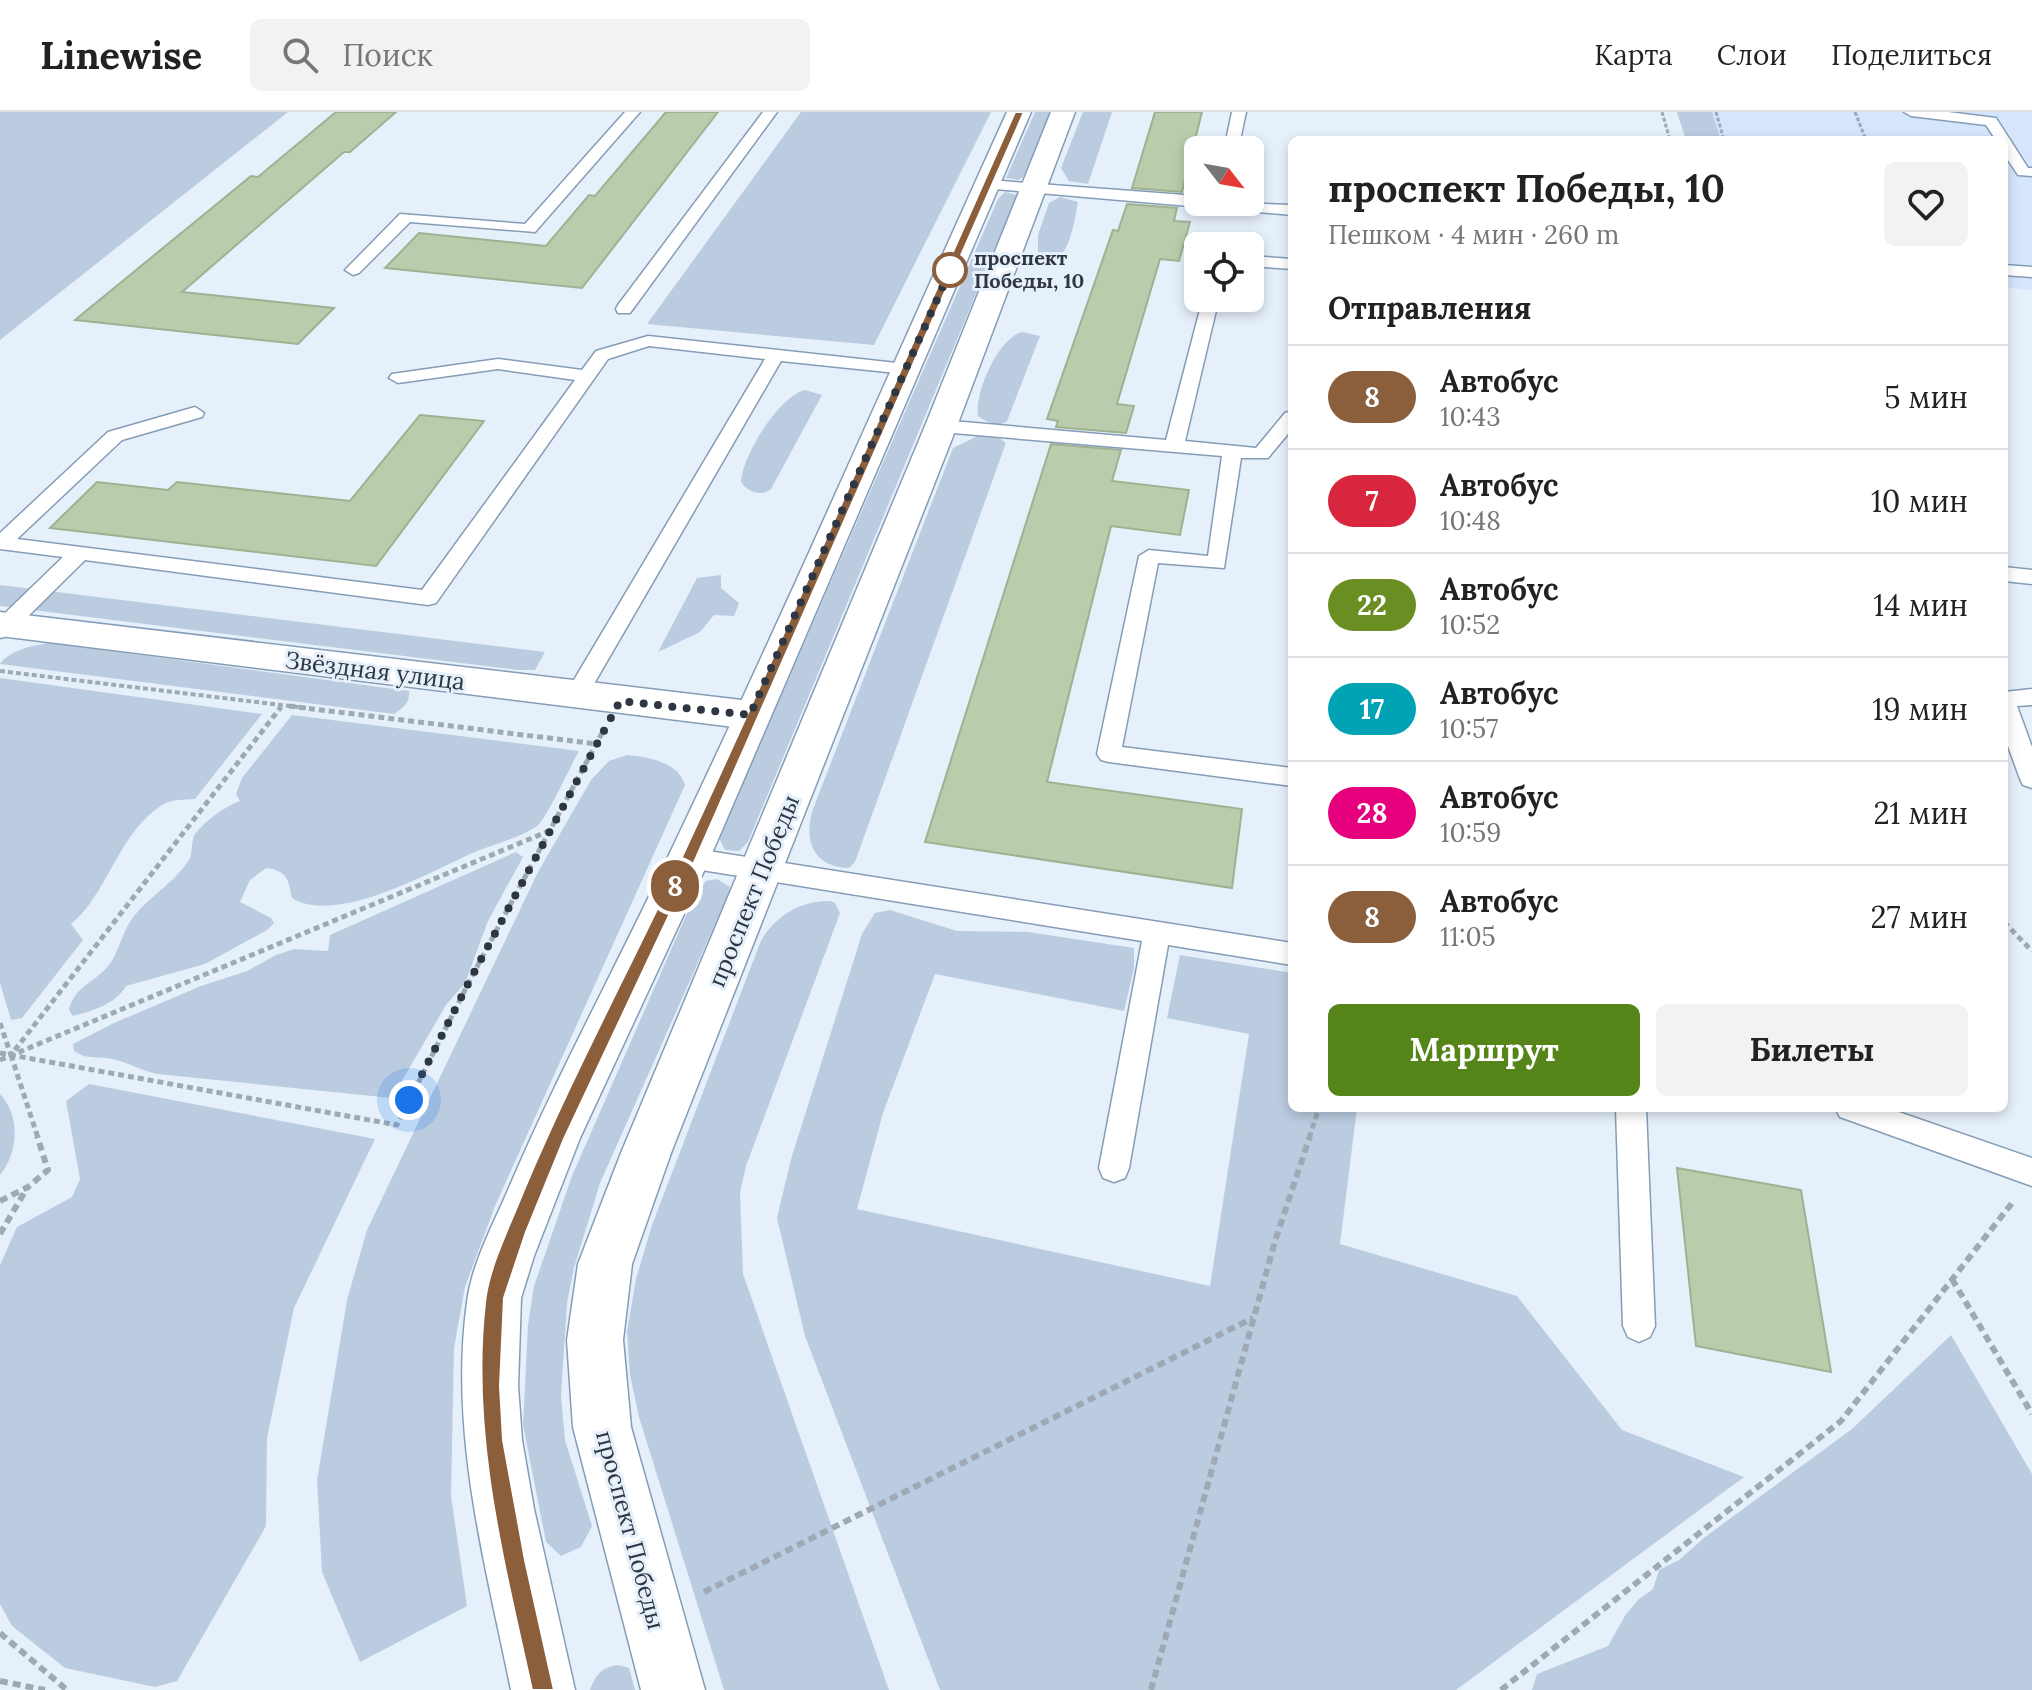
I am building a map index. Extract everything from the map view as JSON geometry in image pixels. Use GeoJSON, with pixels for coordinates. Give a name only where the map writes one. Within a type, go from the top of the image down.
{"type":"FeatureCollection","features":[{"type":"Feature","properties":{"kind":"main road"},"geometry":{"type":"LineString","coordinates":[[543,1690],[510,1538],[493,1440],[490,1386],[494,1298],[512,1244],[555,1138],[689,858],[1019,112]]}},
{"type":"Feature","properties":{"kind":"main road","name":"проспект Победы"},"geometry":{"type":"LineString","coordinates":[[673,1690],[602,1427],[595,1340],[605,1264],[646,1153],[941,426],[1063,112]]}},
{"type":"Feature","properties":{"kind":"main road","name":"Звёздная улица"},"geometry":{"type":"LineString","coordinates":[[2,627],[750,715]]}},
{"type":"Feature","properties":{"kind":"lane"},"geometry":{"type":"LineString","coordinates":[[353,270],[406,217],[529,229],[633,112]]}},
{"type":"Feature","properties":{"kind":"lane"},"geometry":{"type":"LineString","coordinates":[[624,309],[770,112]]}},
{"type":"Feature","properties":{"kind":"lane"},"geometry":{"type":"LineString","coordinates":[[1234,136],[1239,112]]}},
{"type":"Feature","properties":{"kind":"lane"},"geometry":{"type":"LineString","coordinates":[[1911,112],[1991,121],[2001,136]]}},
{"type":"Feature","properties":{"kind":"lane"},"geometry":{"type":"LineString","coordinates":[[2008,148],[2023,172],[2032,172]]}},
{"type":"Feature","properties":{"kind":"lane"},"geometry":{"type":"LineString","coordinates":[[988,185],[1184,200]]}},
{"type":"Feature","properties":{"kind":"lane"},"geometry":{"type":"LineString","coordinates":[[1264,207],[1288,210]]}},
{"type":"Feature","properties":{"kind":"lane"},"geometry":{"type":"LineString","coordinates":[[1264,262],[1288,264]]}},
{"type":"Feature","properties":{"kind":"lane"},"geometry":{"type":"LineString","coordinates":[[2008,270],[2032,272]]}},
{"type":"Feature","properties":{"kind":"lane"},"geometry":{"type":"LineString","coordinates":[[1174,446],[1208,312]]}},
{"type":"Feature","properties":{"kind":"lane"},"geometry":{"type":"LineString","coordinates":[[195,413],[115,436],[1,543],[428,598],[602,355],[648,341],[906,369]]}},
{"type":"Feature","properties":{"kind":"lane"},"geometry":{"type":"LineString","coordinates":[[576,695],[776,355]]}},
{"type":"Feature","properties":{"kind":"lane"},"geometry":{"type":"LineString","coordinates":[[398,378],[498,364],[587,376]]}},
{"type":"Feature","properties":{"kind":"lane"},"geometry":{"type":"LineString","coordinates":[[941,426],[1261,454],[1288,422]]}},
{"type":"Feature","properties":{"kind":"lane"},"geometry":{"type":"LineString","coordinates":[[1232,451],[1217,563],[1149,556],[1109,754],[1288,776]]}},
{"type":"Feature","properties":{"kind":"lane"},"geometry":{"type":"LineString","coordinates":[[2,627],[80,553]]}},
{"type":"Feature","properties":{"kind":"lane"},"geometry":{"type":"LineString","coordinates":[[2008,574],[2032,577]]}},
{"type":"Feature","properties":{"kind":"lane"},"geometry":{"type":"LineString","coordinates":[[2008,701],[2032,697]]}},
{"type":"Feature","properties":{"kind":"lane"},"geometry":{"type":"LineString","coordinates":[[2008,718],[2021,770]]}},
{"type":"Feature","properties":{"kind":"lane"},"geometry":{"type":"LineString","coordinates":[[689,858],[1288,953]]}},
{"type":"Feature","properties":{"kind":"lane"},"geometry":{"type":"LineString","coordinates":[[1114,1168],[1157,932]]}},
{"type":"Feature","properties":{"kind":"lane"},"geometry":{"type":"LineString","coordinates":[[1631,1112],[1639,1326]]}},
{"type":"Feature","properties":{"kind":"lane"},"geometry":{"type":"LineString","coordinates":[[1861,1112],[2032,1172]]}},
{"type":"Feature","properties":{"kind":"path"},"geometry":{"type":"LineString","coordinates":[[1662,112],[1669,136]]}},
{"type":"Feature","properties":{"kind":"path"},"geometry":{"type":"LineString","coordinates":[[1716,112],[1723,136]]}},
{"type":"Feature","properties":{"kind":"path"},"geometry":{"type":"LineString","coordinates":[[1855,112],[1864,136]]}},
{"type":"Feature","properties":{"kind":"path"},"geometry":{"type":"LineString","coordinates":[[0,671],[597,744]]}},
{"type":"Feature","properties":{"kind":"path"},"geometry":{"type":"LineString","coordinates":[[0,1053],[397,1125],[620,701]]}},
{"type":"Feature","properties":{"kind":"path"},"geometry":{"type":"LineString","coordinates":[[11,1055],[281,707]]}},
{"type":"Feature","properties":{"kind":"path"},"geometry":{"type":"LineString","coordinates":[[0,1060],[550,831]]}},
{"type":"Feature","properties":{"kind":"path"},"geometry":{"type":"LineString","coordinates":[[2008,926],[2032,951]]}},
{"type":"Feature","properties":{"kind":"path"},"geometry":{"type":"LineString","coordinates":[[0,1023],[48,1170],[28,1187],[0,1201]]}},
{"type":"Feature","properties":{"kind":"path"},"geometry":{"type":"LineString","coordinates":[[1151,1690],[1253,1318],[1318,1112]]}},
{"type":"Feature","properties":{"kind":"path"},"geometry":{"type":"LineString","coordinates":[[0,1234],[28,1187]]}},
{"type":"Feature","properties":{"kind":"path"},"geometry":{"type":"LineString","coordinates":[[1501,1690],[1841,1421],[2014,1200]]}},
{"type":"Feature","properties":{"kind":"path"},"geometry":{"type":"LineString","coordinates":[[1952,1279],[2032,1414]]}},
{"type":"Feature","properties":{"kind":"path"},"geometry":{"type":"LineString","coordinates":[[704,1592],[1253,1318]]}},
{"type":"Feature","properties":{"kind":"path"},"geometry":{"type":"LineString","coordinates":[[0,1633],[67,1690]]}},
{"type":"Feature","properties":{"kind":"path"},"geometry":{"type":"LineString","coordinates":[[0,1681],[45,1690]]}},
{"type":"Feature","properties":{"kind":"shaded area"},"geometry":{"type":"Polygon","coordinates":[[[0,112],[288,112],[0,340],[0,112]]]}},
{"type":"Feature","properties":{"kind":"shaded area"},"geometry":{"type":"Polygon","coordinates":[[[801,112],[991,112],[874,345],[647,324],[801,112]]]}},
{"type":"Feature","properties":{"kind":"shaded area"},"geometry":{"type":"Polygon","coordinates":[[[1035,112],[1051,112],[1023,177],[1019,180],[1006,178],[1035,112]]]}},
{"type":"Feature","properties":{"kind":"shaded area"},"geometry":{"type":"Polygon","coordinates":[[[1083,112],[1112,112],[1088,184],[1069,181],[1061,168],[1083,112]]]}},
{"type":"Feature","properties":{"kind":"shaded area"},"geometry":{"type":"Polygon","coordinates":[[[1677,112],[1712,112],[1720,136],[1685,136],[1677,112]]]}},
{"type":"Feature","properties":{"kind":"shaded area"},"geometry":{"type":"Polygon","coordinates":[[[1693,112],[2032,112],[2032,290],[2008,287],[2008,136],[1701,136],[1693,112]]]}},
{"type":"Feature","properties":{"kind":"shaded area"},"geometry":{"type":"Polygon","coordinates":[[[1005,192],[1017,195],[748,842],[739,851],[725,850],[719,838],[998,199],[1005,192]]]}},
{"type":"Feature","properties":{"kind":"shaded area"},"geometry":{"type":"Polygon","coordinates":[[[1060,197],[1078,202],[1068,244],[1056,260],[1048,264],[1038,263],[1038,235],[1049,203],[1060,197]]]}},
{"type":"Feature","properties":{"kind":"shaded area"},"geometry":{"type":"Polygon","coordinates":[[[1022,332],[1040,336],[1007,421],[1000,424],[989,422],[978,416],[984,381],[1004,344],[1022,332]]]}},
{"type":"Feature","properties":{"kind":"shaded area"},"geometry":{"type":"Polygon","coordinates":[[[805,390],[822,395],[771,489],[763,493],[751,491],[741,482],[755,443],[784,403],[805,390]]]}},
{"type":"Feature","properties":{"kind":"shaded area"},"geometry":{"type":"Polygon","coordinates":[[[980,435],[996,436],[1006,443],[855,862],[849,868],[827,863],[819,857],[811,841],[809,831],[813,809],[953,448],[980,435]]]}},
{"type":"Feature","properties":{"kind":"shaded area"},"geometry":{"type":"Polygon","coordinates":[[[721,575],[721,588],[739,603],[734,616],[714,615],[700,632],[658,652],[697,578],[721,575]]]}},
{"type":"Feature","properties":{"kind":"shaded area"},"geometry":{"type":"Polygon","coordinates":[[[0,585],[545,652],[535,670],[518,670],[0,606],[0,585]]]}},
{"type":"Feature","properties":{"kind":"shaded area"},"geometry":{"type":"Polygon","coordinates":[[[51,643],[409,691],[409,695],[406,704],[394,714],[0,664],[16,651],[51,643]]]}},
{"type":"Feature","properties":{"kind":"shaded area"},"geometry":{"type":"Polygon","coordinates":[[[0,678],[262,714],[195,799],[164,804],[136,830],[94,897],[71,924],[83,940],[22,1018],[11,1020],[0,983],[0,678]]]}},
{"type":"Feature","properties":{"kind":"shaded area"},"geometry":{"type":"Polygon","coordinates":[[[292,715],[579,751],[547,813],[530,830],[384,893],[333,905],[311,905],[292,898],[285,877],[278,871],[266,868],[250,880],[240,902],[271,918],[274,923],[267,930],[205,964],[126,986],[110,1002],[73,1016],[69,1010],[76,995],[109,965],[134,916],[185,866],[195,834],[216,814],[240,801],[236,794],[242,778],[292,715]]]}},
{"type":"Feature","properties":{"kind":"shaded area"},"geometry":{"type":"Polygon","coordinates":[[[627,755],[653,759],[669,766],[685,785],[495,1206],[465,1287],[454,1348],[451,1496],[467,1606],[360,1662],[322,1572],[317,1480],[347,1300],[367,1230],[538,872],[591,780],[609,761],[627,755]]]}},
{"type":"Feature","properties":{"kind":"shaded area"},"geometry":{"type":"Polygon","coordinates":[[[516,852],[523,857],[488,921],[465,983],[446,1005],[392,1098],[157,1074],[118,1060],[88,1057],[74,1051],[73,1044],[114,1023],[201,986],[247,971],[276,955],[294,949],[328,951],[330,935],[516,852]]]}},
{"type":"Feature","properties":{"kind":"shaded area"},"geometry":{"type":"Polygon","coordinates":[[[717,879],[730,887],[728,895],[600,1183],[574,1268],[567,1303],[561,1396],[565,1440],[592,1526],[581,1547],[561,1556],[546,1542],[523,1425],[528,1325],[534,1286],[572,1176],[695,895],[706,881],[717,879]]]}},
{"type":"Feature","properties":{"kind":"shaded area"},"geometry":{"type":"Polygon","coordinates":[[[809,903],[835,903],[840,913],[746,1166],[740,1193],[743,1274],[889,1690],[724,1690],[639,1417],[630,1375],[627,1331],[636,1279],[652,1225],[760,943],[772,925],[789,912],[809,903]]]}},
{"type":"Feature","properties":{"kind":"shaded area"},"geometry":{"type":"Polygon","coordinates":[[[890,910],[957,931],[1028,932],[1134,948],[1134,968],[1124,1011],[935,974],[883,1113],[857,1209],[1210,1286],[1249,1034],[1167,1018],[1180,955],[1288,972],[1288,1112],[1356,1112],[1340,1244],[1517,1296],[1622,1430],[1744,1477],[1456,1690],[940,1690],[805,1336],[777,1218],[791,1159],[862,934],[875,913],[890,910]]]}},
{"type":"Feature","properties":{"kind":"shaded area"},"geometry":{"type":"Polygon","coordinates":[[[89,1084],[375,1139],[294,1308],[267,1438],[266,1526],[177,1681],[155,1687],[65,1668],[12,1626],[0,1604],[0,1265],[17,1227],[72,1197],[80,1179],[66,1101],[89,1084]]]}},
{"type":"Feature","properties":{"kind":"shaded area"},"geometry":{"type":"Polygon","coordinates":[[[0,1094],[11,1113],[15,1134],[11,1156],[0,1175],[0,1094]]]}},
{"type":"Feature","properties":{"kind":"shaded area"},"geometry":{"type":"Polygon","coordinates":[[[1951,1335],[2032,1474],[2032,1690],[1532,1690],[1537,1674],[1608,1646],[1626,1614],[1653,1589],[1659,1570],[1679,1560],[1705,1537],[1852,1429],[1951,1335]]]}},
{"type":"Feature","properties":{"kind":"shaded area"},"geometry":{"type":"Polygon","coordinates":[[[618,1665],[629,1668],[635,1690],[590,1690],[600,1673],[618,1665]]]}},
{"type":"Feature","properties":{"kind":"building"},"geometry":{"type":"Polygon","coordinates":[[[336,112],[396,112],[350,152],[344,152],[182,292],[334,308],[298,344],[75,320],[251,176],[258,177],[336,112]]]}},
{"type":"Feature","properties":{"kind":"building"},"geometry":{"type":"Polygon","coordinates":[[[666,112],[718,112],[582,288],[385,268],[419,233],[546,246],[589,195],[595,196],[666,112]]]}},
{"type":"Feature","properties":{"kind":"building"},"geometry":{"type":"Polygon","coordinates":[[[1155,112],[1202,112],[1196,136],[1184,136],[1182,192],[1132,188],[1155,112]]]}},
{"type":"Feature","properties":{"kind":"building"},"geometry":{"type":"Polygon","coordinates":[[[1127,204],[1177,208],[1174,221],[1190,222],[1187,232],[1184,232],[1179,261],[1160,259],[1117,404],[1134,406],[1126,433],[1056,427],[1058,421],[1047,419],[1113,230],[1118,231],[1127,204]]]}},
{"type":"Feature","properties":{"kind":"building"},"geometry":{"type":"Polygon","coordinates":[[[420,415],[484,421],[376,566],[50,528],[97,482],[168,490],[177,482],[350,501],[420,415]]]}},
{"type":"Feature","properties":{"kind":"building"},"geometry":{"type":"Polygon","coordinates":[[[1051,444],[1121,450],[1112,481],[1189,490],[1180,535],[1111,526],[1047,782],[1242,809],[1232,888],[925,842],[1051,444]]]}},
{"type":"Feature","properties":{"kind":"building"},"geometry":{"type":"Polygon","coordinates":[[[1677,1168],[1801,1190],[1831,1372],[1696,1346],[1677,1168]]]}},
{"type":"Feature","properties":{"kind":"bus line","name":"8"},"geometry":{"type":"LineString","coordinates":[[543,1690],[504,1509],[493,1440],[490,1386],[494,1298],[516,1232],[555,1138],[689,858],[1019,112]]}},
{"type":"Feature","properties":{"kind":"place","name":"проспект Победы, 10"},"geometry":{"type":"Point","coordinates":[950,270]}},
{"type":"Feature","properties":{"kind":"route"},"geometry":{"type":"LineString","coordinates":[[409,1100],[524,877],[620,701],[750,715],[953,264],[950,270]]}}]}
